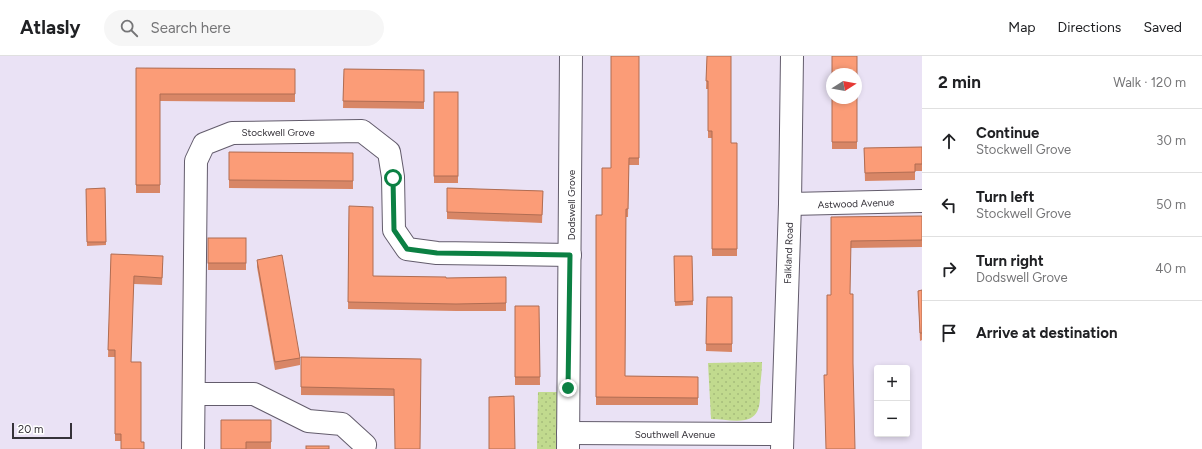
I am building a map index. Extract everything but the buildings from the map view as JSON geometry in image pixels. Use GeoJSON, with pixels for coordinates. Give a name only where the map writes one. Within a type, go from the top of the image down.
{"type":"FeatureCollection","features":[{"type":"Feature","properties":{"kind":"street","name":"Dodswell Grove"},"geometry":{"type":"LineString","coordinates":[[568,441],[572,56]]}},
{"type":"Feature","properties":{"kind":"street","name":"Falkland Road"},"geometry":{"type":"LineString","coordinates":[[782,442],[790,204],[792,56]]}},
{"type":"Feature","properties":{"kind":"street","name":"Stockwell Grove"},"geometry":{"type":"LineString","coordinates":[[193,449],[196,161],[204,144],[232,132],[362,132],[389,152],[393,178],[394,230],[407,249],[437,253],[570,255]]}},
{"type":"Feature","properties":{"kind":"street","name":"Astwood Avenue"},"geometry":{"type":"LineString","coordinates":[[790,204],[922,201]]}},
{"type":"Feature","properties":{"kind":"street"},"geometry":{"type":"LineString","coordinates":[[194,394],[254,394],[308,421],[342,424],[364,445],[364,449]]}},
{"type":"Feature","properties":{"kind":"street","name":"Southwell Avenue"},"geometry":{"type":"LineString","coordinates":[[568,441],[782,442]]}},
{"type":"Feature","properties":{"kind":"green space"},"geometry":{"type":"Polygon","coordinates":[[[762,362],[760,402],[755,415],[741,421],[711,419],[708,363],[762,362]]]}},
{"type":"Feature","properties":{"kind":"green space"},"geometry":{"type":"Polygon","coordinates":[[[538,392],[557,392],[557,449],[537,449],[538,392]]]}},
{"type":"Feature","properties":{"kind":"route"},"geometry":{"type":"LineString","coordinates":[[393,178],[394,230],[407,249],[437,253],[570,255],[568,388]]}}]}
